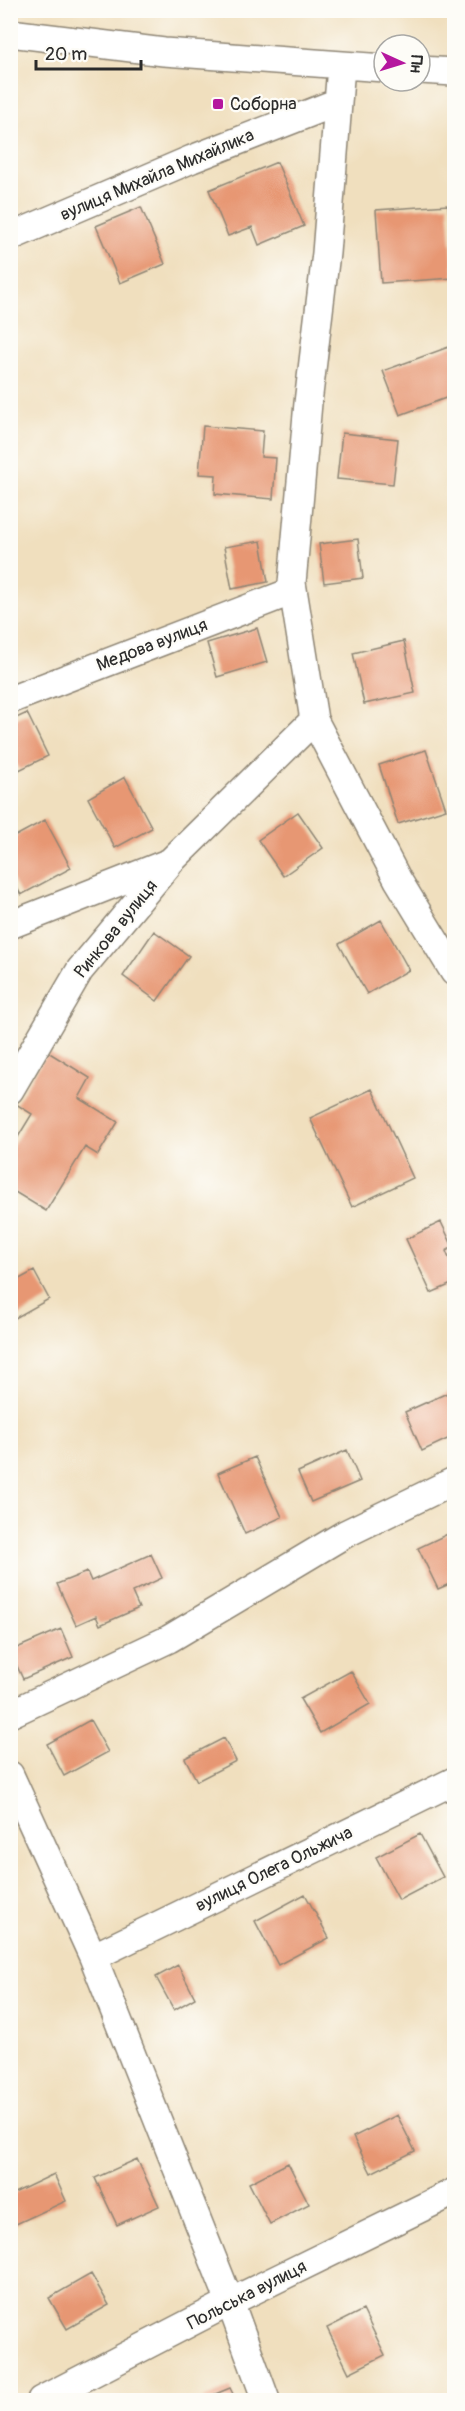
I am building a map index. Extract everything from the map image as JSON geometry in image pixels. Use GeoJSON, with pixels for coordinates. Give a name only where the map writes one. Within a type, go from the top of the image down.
{"type":"FeatureCollection","features":[{"type":"Feature","properties":{"kind":"street"},"geometry":{"type":"LineString","coordinates":[[10,33],[164,52],[372,67]]}},
{"type":"Feature","properties":{"kind":"street"},"geometry":{"type":"LineString","coordinates":[[340,66],[326,253],[308,403],[293,591],[314,720],[398,880],[454,972]]}},
{"type":"Feature","properties":{"kind":"street"},"geometry":{"type":"LineString","coordinates":[[432,71],[454,72]]}},
{"type":"Feature","properties":{"kind":"street","name":"вулиця Михайла Михайлика"},"geometry":{"type":"LineString","coordinates":[[10,237],[192,159],[338,102]]}},
{"type":"Feature","properties":{"kind":"street","name":"Медова вулиця"},"geometry":{"type":"LineString","coordinates":[[10,700],[293,591]]}},
{"type":"Feature","properties":{"kind":"street","name":"Ринкова вулиця"},"geometry":{"type":"LineString","coordinates":[[10,1090],[80,970],[170,862],[314,720]]}},
{"type":"Feature","properties":{"kind":"street"},"geometry":{"type":"LineString","coordinates":[[10,925],[170,862]]}},
{"type":"Feature","properties":{"kind":"street"},"geometry":{"type":"LineString","coordinates":[[10,1714],[169,1639],[345,1534],[454,1480]]}},
{"type":"Feature","properties":{"kind":"street"},"geometry":{"type":"LineString","coordinates":[[10,1775],[93,1957],[230,2302],[266,2400]]}},
{"type":"Feature","properties":{"kind":"street","name":"вулиця Олега Ольжича"},"geometry":{"type":"LineString","coordinates":[[93,1957],[454,1781]]}},
{"type":"Feature","properties":{"kind":"street","name":"Польська вулиця"},"geometry":{"type":"LineString","coordinates":[[41,2400],[230,2302],[454,2192]]}},
{"type":"Feature","properties":{"kind":"building"},"geometry":{"type":"Polygon","coordinates":[[[277,162],[304,226],[259,245],[252,227],[228,236],[209,190],[277,162]]]}},
{"type":"Feature","properties":{"kind":"building"},"geometry":{"type":"Polygon","coordinates":[[[448,205],[454,278],[381,283],[376,210],[448,205]]]}},
{"type":"Feature","properties":{"kind":"building"},"geometry":{"type":"Polygon","coordinates":[[[141,207],[165,264],[120,283],[96,226],[141,207]]]}},
{"type":"Feature","properties":{"kind":"building"},"geometry":{"type":"Polygon","coordinates":[[[454,345],[454,395],[400,415],[383,371],[454,345]]]}},
{"type":"Feature","properties":{"kind":"building"},"geometry":{"type":"Polygon","coordinates":[[[203,426],[263,431],[261,457],[276,458],[273,499],[215,494],[216,475],[199,474],[203,426]]]}},
{"type":"Feature","properties":{"kind":"building"},"geometry":{"type":"Polygon","coordinates":[[[342,433],[398,439],[393,484],[337,479],[342,433]]]}},
{"type":"Feature","properties":{"kind":"building"},"geometry":{"type":"Polygon","coordinates":[[[358,539],[363,578],[324,583],[319,544],[358,539]]]}},
{"type":"Feature","properties":{"kind":"building"},"geometry":{"type":"Polygon","coordinates":[[[261,541],[268,582],[232,589],[224,547],[261,541]]]}},
{"type":"Feature","properties":{"kind":"building"},"geometry":{"type":"Polygon","coordinates":[[[257,628],[267,662],[217,677],[207,643],[257,628]]]}},
{"type":"Feature","properties":{"kind":"building"},"geometry":{"type":"Polygon","coordinates":[[[404,641],[415,693],[364,704],[353,653],[404,641]]]}},
{"type":"Feature","properties":{"kind":"building"},"geometry":{"type":"Polygon","coordinates":[[[27,713],[48,756],[19,770],[10,753],[10,721],[27,713]]]}},
{"type":"Feature","properties":{"kind":"building"},"geometry":{"type":"Polygon","coordinates":[[[426,750],[446,809],[398,824],[379,765],[426,750]]]}},
{"type":"Feature","properties":{"kind":"building"},"geometry":{"type":"Polygon","coordinates":[[[125,777],[152,828],[115,848],[88,798],[125,777]]]}},
{"type":"Feature","properties":{"kind":"building"},"geometry":{"type":"Polygon","coordinates":[[[298,812],[323,848],[283,876],[258,840],[298,812]]]}},
{"type":"Feature","properties":{"kind":"building"},"geometry":{"type":"Polygon","coordinates":[[[45,820],[71,868],[21,895],[10,875],[10,839],[45,820]]]}},
{"type":"Feature","properties":{"kind":"building"},"geometry":{"type":"Polygon","coordinates":[[[381,920],[409,970],[367,994],[339,944],[381,920]]]}},
{"type":"Feature","properties":{"kind":"building"},"geometry":{"type":"Polygon","coordinates":[[[154,931],[189,956],[157,1001],[123,976],[154,931]]]}},
{"type":"Feature","properties":{"kind":"building"},"geometry":{"type":"Polygon","coordinates":[[[48,1052],[90,1078],[79,1098],[118,1122],[98,1155],[85,1147],[46,1211],[10,1189],[10,1150],[32,1114],[16,1104],[48,1052]]]}},
{"type":"Feature","properties":{"kind":"building"},"geometry":{"type":"Polygon","coordinates":[[[372,1089],[413,1178],[352,1207],[310,1118],[372,1089]]]}},
{"type":"Feature","properties":{"kind":"building"},"geometry":{"type":"Polygon","coordinates":[[[441,1222],[453,1247],[446,1251],[454,1270],[454,1283],[431,1293],[406,1239],[441,1222]]]}},
{"type":"Feature","properties":{"kind":"building"},"geometry":{"type":"Polygon","coordinates":[[[34,1271],[49,1299],[10,1321],[10,1284],[34,1271]]]}},
{"type":"Feature","properties":{"kind":"building"},"geometry":{"type":"Polygon","coordinates":[[[454,1390],[454,1436],[422,1451],[405,1412],[454,1390]]]}},
{"type":"Feature","properties":{"kind":"building"},"geometry":{"type":"Polygon","coordinates":[[[347,1450],[360,1481],[311,1502],[298,1472],[347,1450]]]}},
{"type":"Feature","properties":{"kind":"building"},"geometry":{"type":"Polygon","coordinates":[[[255,1457],[282,1517],[245,1534],[218,1473],[255,1457]]]}},
{"type":"Feature","properties":{"kind":"building"},"geometry":{"type":"Polygon","coordinates":[[[454,1531],[454,1582],[438,1589],[418,1548],[454,1531]]]}},
{"type":"Feature","properties":{"kind":"building"},"geometry":{"type":"Polygon","coordinates":[[[151,1554],[162,1578],[132,1592],[139,1608],[100,1625],[96,1616],[76,1625],[57,1584],[87,1572],[91,1581],[151,1554]]]}},
{"type":"Feature","properties":{"kind":"building"},"geometry":{"type":"Polygon","coordinates":[[[61,1629],[73,1657],[23,1679],[10,1651],[61,1629]]]}},
{"type":"Feature","properties":{"kind":"building"},"geometry":{"type":"Polygon","coordinates":[[[351,1671],[370,1704],[320,1733],[300,1699],[351,1671]]]}},
{"type":"Feature","properties":{"kind":"building"},"geometry":{"type":"Polygon","coordinates":[[[90,1720],[108,1752],[64,1776],[47,1744],[90,1720]]]}},
{"type":"Feature","properties":{"kind":"building"},"geometry":{"type":"Polygon","coordinates":[[[224,1738],[236,1761],[197,1781],[185,1758],[224,1738]]]}},
{"type":"Feature","properties":{"kind":"building"},"geometry":{"type":"Polygon","coordinates":[[[420,1834],[443,1877],[399,1900],[376,1857],[420,1834]]]}},
{"type":"Feature","properties":{"kind":"building"},"geometry":{"type":"Polygon","coordinates":[[[305,1894],[329,1938],[278,1965],[255,1921],[305,1894]]]}},
{"type":"Feature","properties":{"kind":"building"},"geometry":{"type":"Polygon","coordinates":[[[178,1965],[195,1998],[174,2010],[156,1977],[178,1965]]]}},
{"type":"Feature","properties":{"kind":"building"},"geometry":{"type":"Polygon","coordinates":[[[397,2115],[415,2151],[371,2173],[353,2137],[397,2115]]]}},
{"type":"Feature","properties":{"kind":"building"},"geometry":{"type":"Polygon","coordinates":[[[137,2159],[159,2206],[117,2225],[95,2178],[137,2159]]]}},
{"type":"Feature","properties":{"kind":"building"},"geometry":{"type":"Polygon","coordinates":[[[288,2163],[309,2204],[270,2224],[249,2183],[288,2163]]]}},
{"type":"Feature","properties":{"kind":"building"},"geometry":{"type":"Polygon","coordinates":[[[54,2174],[66,2201],[16,2224],[10,2212],[10,2195],[54,2174]]]}},
{"type":"Feature","properties":{"kind":"building"},"geometry":{"type":"Polygon","coordinates":[[[91,2274],[109,2305],[67,2329],[49,2298],[91,2274]]]}},
{"type":"Feature","properties":{"kind":"building"},"geometry":{"type":"Polygon","coordinates":[[[363,2310],[385,2355],[349,2373],[327,2328],[363,2310]]]}},
{"type":"Feature","properties":{"kind":"building"},"geometry":{"type":"Polygon","coordinates":[[[230,2388],[236,2400],[201,2400],[230,2388]]]}},
{"type":"Feature","properties":{"kind":"place","name":"Соборна"},"geometry":{"type":"Point","coordinates":[218,104]}}]}
